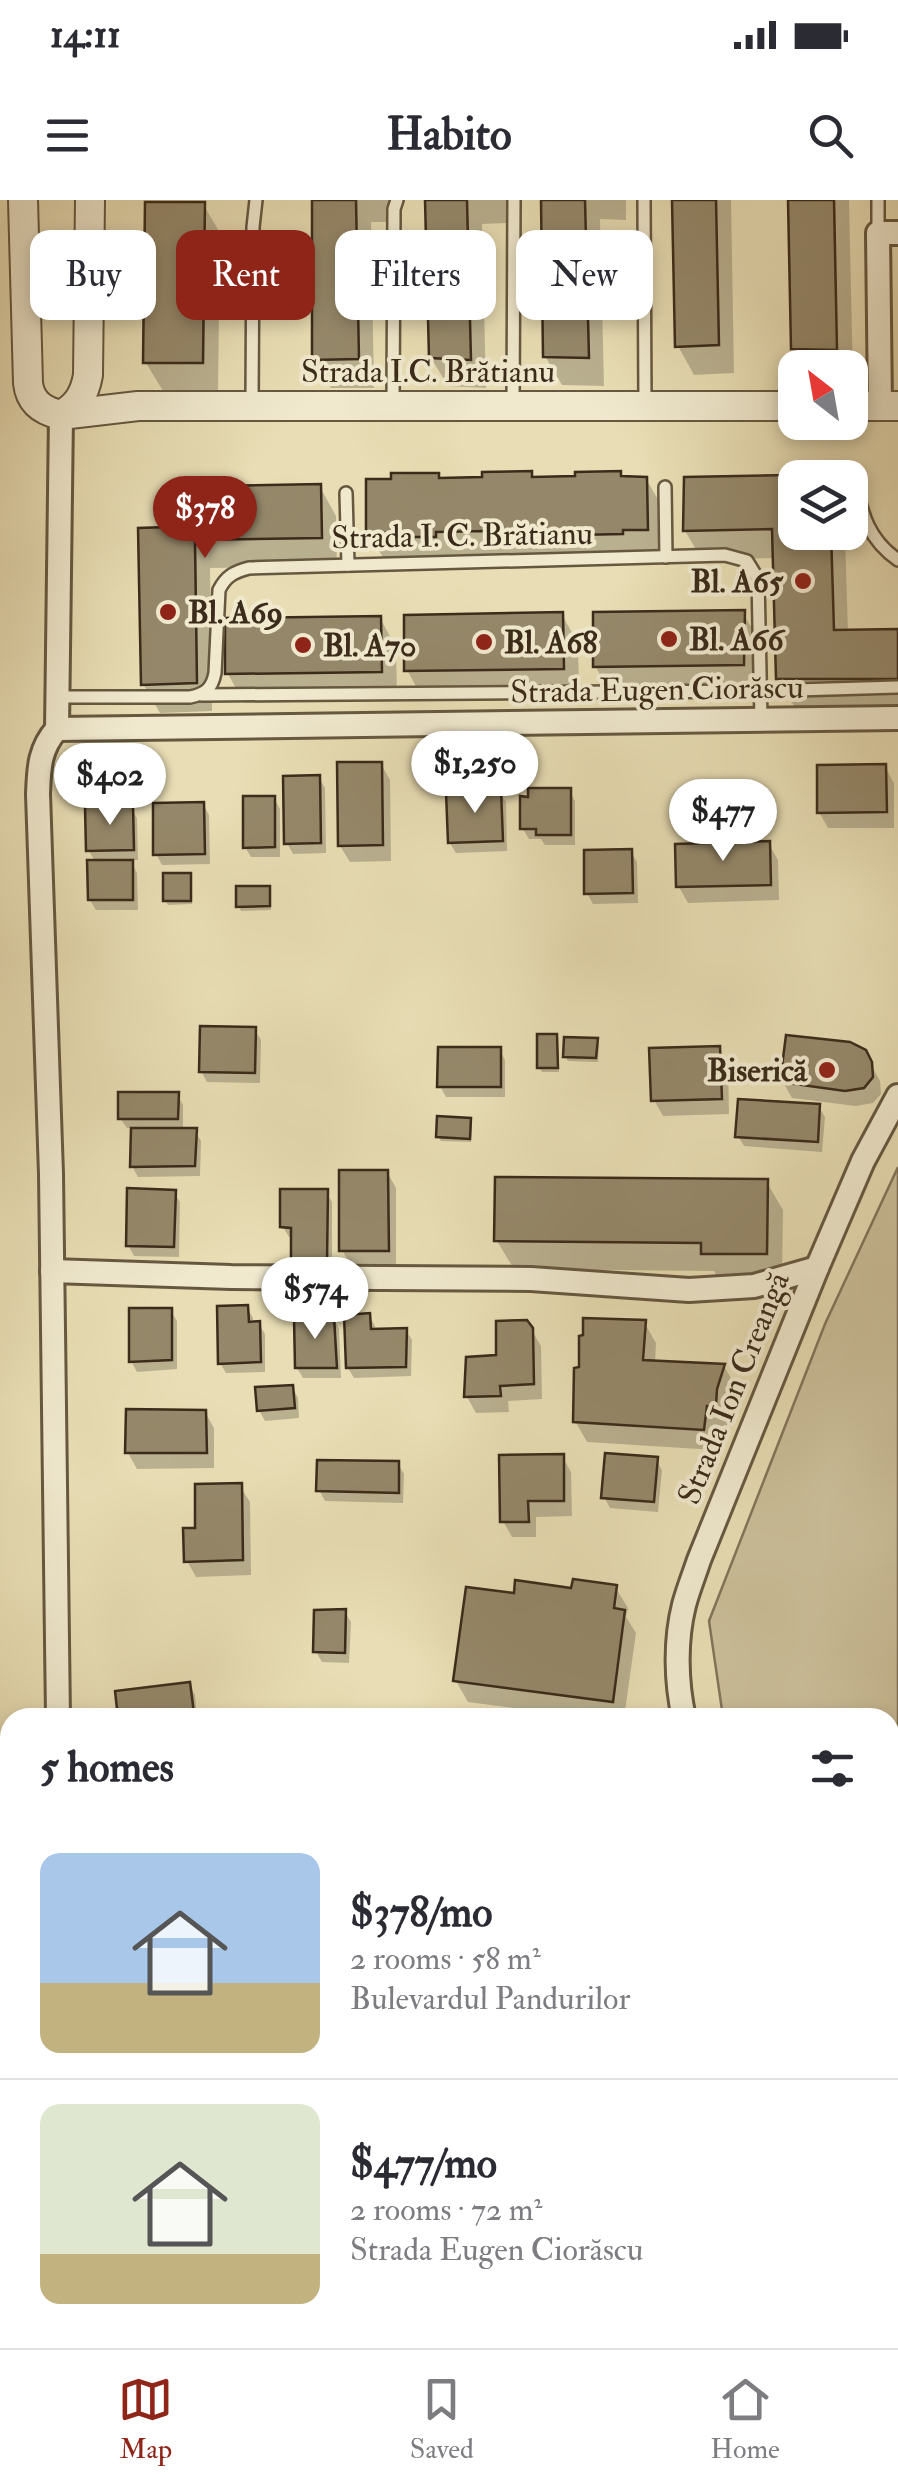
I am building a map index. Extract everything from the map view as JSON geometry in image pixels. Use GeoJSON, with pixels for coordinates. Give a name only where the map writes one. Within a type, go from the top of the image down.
{"type":"FeatureCollection","features":[{"type":"Feature","properties":{"kind":"street"},"geometry":{"type":"LineString","coordinates":[[23,200],[12,233],[26,318],[29,392],[43,409],[61,415],[79,400],[88,375],[90,200]]}},
{"type":"Feature","properties":{"kind":"street"},"geometry":{"type":"LineString","coordinates":[[888,233],[889,406]]}},
{"type":"Feature","properties":{"kind":"street"},"geometry":{"type":"LineString","coordinates":[[0,280],[26,318]]}},
{"type":"Feature","properties":{"kind":"street","name":"Strada I.C. Brătianu"},"geometry":{"type":"LineString","coordinates":[[61,415],[138,406],[778,406]]}},
{"type":"Feature","properties":{"kind":"street"},"geometry":{"type":"LineString","coordinates":[[58,1708],[50,1155],[38,794],[41,753],[57,730],[61,415]]}},
{"type":"Feature","properties":{"kind":"street","name":"Strada Eugen Ciorăscu"},"geometry":{"type":"LineString","coordinates":[[57,730],[898,718]]}},
{"type":"Feature","properties":{"kind":"street","name":"Strada Ion Creangă"},"geometry":{"type":"LineString","coordinates":[[682,1708],[678,1665],[683,1608],[709,1533],[863,1161],[898,1096]]}},
{"type":"Feature","properties":{"kind":"street"},"geometry":{"type":"LineString","coordinates":[[52,1271],[231,1277],[531,1279],[689,1290],[754,1286],[817,1268]]}},
{"type":"Feature","properties":{"kind":"lane"},"geometry":{"type":"LineString","coordinates":[[252,406],[256,200]]}},
{"type":"Feature","properties":{"kind":"lane"},"geometry":{"type":"LineString","coordinates":[[393,406],[397,200]]}},
{"type":"Feature","properties":{"kind":"lane"},"geometry":{"type":"LineString","coordinates":[[513,406],[514,200]]}},
{"type":"Feature","properties":{"kind":"lane"},"geometry":{"type":"LineString","coordinates":[[644,200],[646,406]]}},
{"type":"Feature","properties":{"kind":"lane"},"geometry":{"type":"LineString","coordinates":[[878,200],[888,233]]}},
{"type":"Feature","properties":{"kind":"lane"},"geometry":{"type":"LineString","coordinates":[[665,488],[666,557]]}},
{"type":"Feature","properties":{"kind":"lane"},"geometry":{"type":"LineString","coordinates":[[346,493],[348,565]]}},
{"type":"Feature","properties":{"kind":"lane"},"geometry":{"type":"LineString","coordinates":[[868,527],[886,552],[898,560]]}},
{"type":"Feature","properties":{"kind":"lane","name":"Strada I. C. Brătianu"},"geometry":{"type":"LineString","coordinates":[[202,695],[212,685],[215,673],[219,590],[233,572],[249,568],[725,556],[746,560],[758,580],[760,720]]}},
{"type":"Feature","properties":{"kind":"lane"},"geometry":{"type":"LineString","coordinates":[[58,696],[898,688]]}},
{"type":"Feature","properties":{"kind":"shaded area"},"geometry":{"type":"Polygon","coordinates":[[[898,1167],[898,1708],[722,1708],[709,1621],[825,1324],[898,1167]]]}},
{"type":"Feature","properties":{"kind":"building"},"geometry":{"type":"Polygon","coordinates":[[[312,200],[356,200],[357,230],[335,230],[335,320],[358,320],[359,359],[312,360],[312,200]]]}},
{"type":"Feature","properties":{"kind":"building"},"geometry":{"type":"Polygon","coordinates":[[[425,200],[467,200],[468,230],[426,230],[425,200]]]}},
{"type":"Feature","properties":{"kind":"building"},"geometry":{"type":"Polygon","coordinates":[[[541,200],[585,200],[586,230],[541,230],[541,200]]]}},
{"type":"Feature","properties":{"kind":"building"},"geometry":{"type":"Polygon","coordinates":[[[672,200],[716,200],[719,345],[675,347],[672,200]]]}},
{"type":"Feature","properties":{"kind":"building"},"geometry":{"type":"Polygon","coordinates":[[[788,200],[834,200],[837,350],[791,349],[788,200]]]}},
{"type":"Feature","properties":{"kind":"building"},"geometry":{"type":"Polygon","coordinates":[[[145,202],[205,202],[205,230],[176,230],[176,320],[204,320],[203,363],[143,363],[144,320],[156,320],[156,230],[145,230],[145,202]]]}},
{"type":"Feature","properties":{"kind":"building"},"geometry":{"type":"Polygon","coordinates":[[[428,320],[470,320],[471,360],[429,358],[428,320]]]}},
{"type":"Feature","properties":{"kind":"building"},"geometry":{"type":"Polygon","coordinates":[[[543,320],[588,320],[589,358],[543,357],[543,320]]]}},
{"type":"Feature","properties":{"kind":"building"},"geometry":{"type":"Polygon","coordinates":[[[532,471],[532,477],[621,471],[621,476],[647,477],[648,530],[575,535],[575,531],[530,532],[530,536],[485,536],[485,531],[436,532],[436,537],[366,533],[366,479],[391,479],[391,473],[439,473],[439,478],[532,471]]]}},
{"type":"Feature","properties":{"kind":"building","name":"Bl. A65"},"geometry":{"type":"Polygon","coordinates":[[[778,475],[778,550],[832,550],[834,630],[898,629],[898,679],[776,679],[772,529],[683,531],[684,477],[778,475]]]}},
{"type":"Feature","properties":{"kind":"building","name":"Bl. A69"},"geometry":{"type":"Polygon","coordinates":[[[321,484],[322,538],[195,540],[197,683],[141,685],[138,528],[167,527],[166,487],[321,484]]]}},
{"type":"Feature","properties":{"kind":"building","name":"Bl. A66"},"geometry":{"type":"Polygon","coordinates":[[[745,610],[744,665],[593,667],[593,612],[745,610]]]}},
{"type":"Feature","properties":{"kind":"building","name":"Bl. A68"},"geometry":{"type":"Polygon","coordinates":[[[563,612],[564,669],[404,671],[404,615],[563,612]]]}},
{"type":"Feature","properties":{"kind":"building","name":"Bl. A70"},"geometry":{"type":"Polygon","coordinates":[[[381,616],[382,672],[225,674],[225,618],[381,616]]]}},
{"type":"Feature","properties":{"kind":"building"},"geometry":{"type":"Polygon","coordinates":[[[337,762],[382,762],[383,845],[338,846],[337,762]]]}},
{"type":"Feature","properties":{"kind":"building"},"geometry":{"type":"Polygon","coordinates":[[[886,764],[887,812],[817,813],[817,765],[886,764]]]}},
{"type":"Feature","properties":{"kind":"building"},"geometry":{"type":"Polygon","coordinates":[[[320,775],[321,843],[284,844],[283,776],[320,775]]]}},
{"type":"Feature","properties":{"kind":"building"},"geometry":{"type":"Polygon","coordinates":[[[528,788],[571,788],[571,835],[536,835],[536,829],[520,829],[520,796],[528,797],[528,788]]]}},
{"type":"Feature","properties":{"kind":"building"},"geometry":{"type":"Polygon","coordinates":[[[501,789],[503,841],[448,843],[446,792],[501,789]]]}},
{"type":"Feature","properties":{"kind":"building"},"geometry":{"type":"Polygon","coordinates":[[[243,796],[275,796],[275,847],[243,848],[243,796]]]}},
{"type":"Feature","properties":{"kind":"building"},"geometry":{"type":"Polygon","coordinates":[[[204,802],[205,854],[153,855],[153,803],[204,802]]]}},
{"type":"Feature","properties":{"kind":"building"},"geometry":{"type":"Polygon","coordinates":[[[133,805],[134,850],[86,851],[85,807],[133,805]]]}},
{"type":"Feature","properties":{"kind":"building"},"geometry":{"type":"Polygon","coordinates":[[[770,841],[771,885],[676,887],[675,844],[770,841]]]}},
{"type":"Feature","properties":{"kind":"building"},"geometry":{"type":"Polygon","coordinates":[[[632,849],[633,893],[584,894],[584,850],[632,849]]]}},
{"type":"Feature","properties":{"kind":"building"},"geometry":{"type":"Polygon","coordinates":[[[87,860],[133,860],[133,900],[88,900],[87,860]]]}},
{"type":"Feature","properties":{"kind":"building"},"geometry":{"type":"Polygon","coordinates":[[[163,873],[191,873],[191,901],[163,901],[163,873]]]}},
{"type":"Feature","properties":{"kind":"building"},"geometry":{"type":"Polygon","coordinates":[[[236,886],[270,886],[270,906],[236,907],[236,886]]]}},
{"type":"Feature","properties":{"kind":"building"},"geometry":{"type":"Polygon","coordinates":[[[200,1026],[256,1027],[255,1073],[199,1072],[200,1026]]]}},
{"type":"Feature","properties":{"kind":"building"},"geometry":{"type":"Polygon","coordinates":[[[537,1034],[557,1034],[558,1068],[537,1068],[537,1034]]]}},
{"type":"Feature","properties":{"kind":"building","name":"Biserică"},"geometry":{"type":"Polygon","coordinates":[[[786,1035],[850,1042],[866,1050],[873,1077],[864,1088],[845,1091],[780,1082],[786,1035]]]}},
{"type":"Feature","properties":{"kind":"building"},"geometry":{"type":"Polygon","coordinates":[[[564,1037],[598,1038],[596,1058],[563,1057],[564,1037]]]}},
{"type":"Feature","properties":{"kind":"building"},"geometry":{"type":"Polygon","coordinates":[[[720,1046],[722,1099],[651,1101],[649,1048],[720,1046]]]}},
{"type":"Feature","properties":{"kind":"building"},"geometry":{"type":"Polygon","coordinates":[[[438,1047],[501,1047],[501,1087],[437,1087],[438,1047]]]}},
{"type":"Feature","properties":{"kind":"building"},"geometry":{"type":"Polygon","coordinates":[[[118,1092],[179,1092],[178,1119],[118,1119],[118,1092]]]}},
{"type":"Feature","properties":{"kind":"building"},"geometry":{"type":"Polygon","coordinates":[[[738,1099],[820,1104],[818,1142],[735,1137],[738,1099]]]}},
{"type":"Feature","properties":{"kind":"building"},"geometry":{"type":"Polygon","coordinates":[[[437,1116],[471,1118],[470,1139],[436,1137],[437,1116]]]}},
{"type":"Feature","properties":{"kind":"building"},"geometry":{"type":"Polygon","coordinates":[[[131,1128],[197,1128],[195,1166],[130,1167],[131,1128]]]}},
{"type":"Feature","properties":{"kind":"building"},"geometry":{"type":"Polygon","coordinates":[[[339,1170],[388,1170],[389,1251],[339,1251],[339,1170]]]}},
{"type":"Feature","properties":{"kind":"building"},"geometry":{"type":"Polygon","coordinates":[[[495,1177],[768,1179],[767,1254],[701,1254],[701,1243],[494,1241],[495,1177]]]}},
{"type":"Feature","properties":{"kind":"building"},"geometry":{"type":"Polygon","coordinates":[[[127,1188],[176,1190],[174,1247],[126,1246],[127,1188]]]}},
{"type":"Feature","properties":{"kind":"building"},"geometry":{"type":"Polygon","coordinates":[[[280,1189],[328,1189],[327,1262],[291,1262],[291,1228],[280,1227],[280,1189]]]}},
{"type":"Feature","properties":{"kind":"building"},"geometry":{"type":"Polygon","coordinates":[[[248,1305],[249,1322],[260,1321],[261,1362],[218,1364],[217,1306],[248,1305]]]}},
{"type":"Feature","properties":{"kind":"building"},"geometry":{"type":"Polygon","coordinates":[[[129,1308],[172,1308],[172,1360],[129,1362],[129,1308]]]}},
{"type":"Feature","properties":{"kind":"building"},"geometry":{"type":"Polygon","coordinates":[[[370,1313],[371,1329],[407,1328],[406,1367],[346,1368],[344,1315],[370,1313]]]}},
{"type":"Feature","properties":{"kind":"building"},"geometry":{"type":"Polygon","coordinates":[[[334,1316],[337,1368],[295,1368],[294,1317],[334,1316]]]}},
{"type":"Feature","properties":{"kind":"building"},"geometry":{"type":"Polygon","coordinates":[[[583,1318],[646,1320],[643,1360],[725,1364],[716,1406],[707,1406],[704,1430],[573,1422],[574,1368],[579,1367],[583,1318]]]}},
{"type":"Feature","properties":{"kind":"building"},"geometry":{"type":"Polygon","coordinates":[[[527,1320],[533,1328],[534,1384],[500,1386],[501,1396],[464,1397],[466,1357],[496,1355],[496,1321],[527,1320]]]}},
{"type":"Feature","properties":{"kind":"building"},"geometry":{"type":"Polygon","coordinates":[[[293,1385],[295,1408],[257,1411],[255,1387],[293,1385]]]}},
{"type":"Feature","properties":{"kind":"building"},"geometry":{"type":"Polygon","coordinates":[[[126,1409],[206,1410],[207,1453],[125,1453],[126,1409]]]}},
{"type":"Feature","properties":{"kind":"building"},"geometry":{"type":"Polygon","coordinates":[[[605,1453],[658,1457],[654,1502],[601,1498],[605,1453]]]}},
{"type":"Feature","properties":{"kind":"building"},"geometry":{"type":"Polygon","coordinates":[[[564,1454],[564,1501],[528,1501],[529,1522],[500,1522],[499,1455],[564,1454]]]}},
{"type":"Feature","properties":{"kind":"building"},"geometry":{"type":"Polygon","coordinates":[[[317,1460],[399,1461],[399,1493],[316,1491],[317,1460]]]}},
{"type":"Feature","properties":{"kind":"building"},"geometry":{"type":"Polygon","coordinates":[[[242,1483],[243,1560],[184,1562],[183,1528],[195,1528],[195,1484],[242,1483]]]}},
{"type":"Feature","properties":{"kind":"building"},"geometry":{"type":"Polygon","coordinates":[[[573,1579],[617,1585],[614,1608],[625,1610],[613,1702],[453,1681],[466,1587],[514,1593],[515,1580],[571,1588],[573,1579]]]}},
{"type":"Feature","properties":{"kind":"building"},"geometry":{"type":"Polygon","coordinates":[[[346,1609],[345,1653],[313,1652],[314,1610],[346,1609]]]}},
{"type":"Feature","properties":{"kind":"building"},"geometry":{"type":"Polygon","coordinates":[[[190,1682],[193,1708],[117,1708],[115,1691],[190,1682]]]}},
{"type":"Feature","properties":{"kind":"place","name":"Bl. A65"},"geometry":{"type":"Point","coordinates":[803,581]}},
{"type":"Feature","properties":{"kind":"place","name":"Bl. A69"},"geometry":{"type":"Point","coordinates":[168,612]}},
{"type":"Feature","properties":{"kind":"place","name":"Bl. A66"},"geometry":{"type":"Point","coordinates":[669,639]}},
{"type":"Feature","properties":{"kind":"place","name":"Bl. A68"},"geometry":{"type":"Point","coordinates":[484,642]}},
{"type":"Feature","properties":{"kind":"place","name":"Bl. A70"},"geometry":{"type":"Point","coordinates":[303,645]}},
{"type":"Feature","properties":{"kind":"place","name":"Biserică"},"geometry":{"type":"Point","coordinates":[827,1070]}}]}
